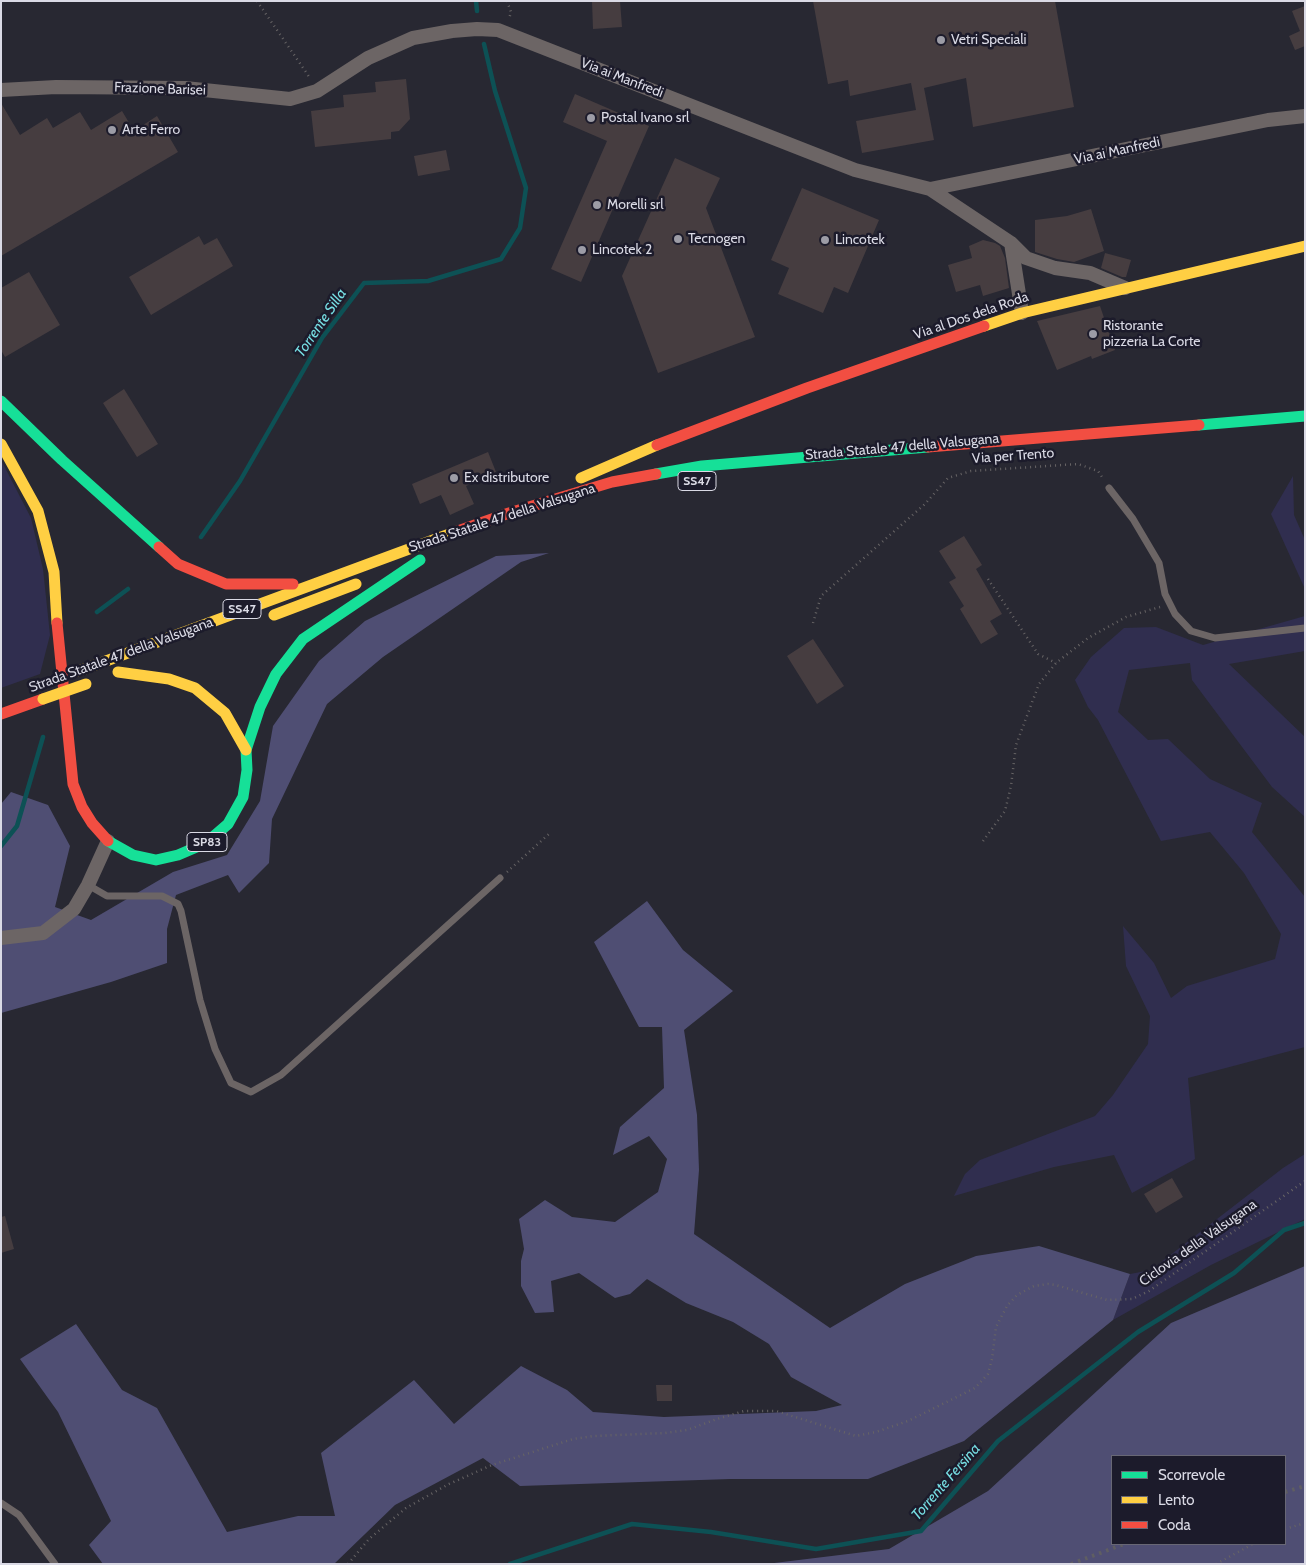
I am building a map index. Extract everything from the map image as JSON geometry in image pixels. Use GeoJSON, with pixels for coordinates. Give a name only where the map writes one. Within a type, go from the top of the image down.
{"type":"FeatureCollection","features":[{"type":"Feature","properties":{"kind":"main road","name":"Via al Dos dela Roda"},"geometry":{"type":"LineString","coordinates":[[509,513],[587,475],[657,445],[807,388],[1022,313],[1305,246]]}},
{"type":"Feature","properties":{"kind":"main road"},"geometry":{"type":"LineString","coordinates":[[1,401],[62,460],[178,564],[226,584],[308,584]]}},
{"type":"Feature","properties":{"kind":"main road","name":"Strada Statale 47 della Valsugana"},"geometry":{"type":"LineString","coordinates":[[54,680],[308,584],[509,513],[612,482],[702,466],[1305,416]]}},
{"type":"Feature","properties":{"kind":"main road"},"geometry":{"type":"LineString","coordinates":[[1076,446],[1305,426]]}},
{"type":"Feature","properties":{"kind":"main road","name":"SP83"},"geometry":{"type":"LineString","coordinates":[[1,444],[38,511],[54,572],[58,640],[73,784],[82,807],[92,824],[108,841],[133,855],[156,860],[178,855],[206,843],[228,824],[243,797],[247,770],[246,750]]}},
{"type":"Feature","properties":{"kind":"main road","name":"Strada Statale 47 della Valsugana"},"geometry":{"type":"LineString","coordinates":[[246,750],[260,707],[276,674],[303,639],[425,558],[263,619]]}},
{"type":"Feature","properties":{"kind":"main road","name":"Strada Statale 47 della Valsugana"},"geometry":{"type":"LineString","coordinates":[[136,665],[114,673],[169,679],[195,688],[225,713],[246,750]]}},
{"type":"Feature","properties":{"kind":"main road","name":"Strada Statale 47 della Valsugana"},"geometry":{"type":"LineString","coordinates":[[1,714],[90,682]]}},
{"type":"Feature","properties":{"kind":"street","name":"Via ai Manfredi"},"geometry":{"type":"LineString","coordinates":[[318,91],[368,58],[413,38],[452,30],[477,29],[501,31],[855,170],[930,189],[1011,243],[1026,258],[1055,268],[1090,273],[1125,288]]}},
{"type":"Feature","properties":{"kind":"street","name":"Frazione Barisei"},"geometry":{"type":"LineString","coordinates":[[1,90],[56,87],[185,88],[290,99],[318,91]]}},
{"type":"Feature","properties":{"kind":"street","name":"Via ai Manfredi"},"geometry":{"type":"LineString","coordinates":[[930,189],[1268,120],[1305,116]]}},
{"type":"Feature","properties":{"kind":"street"},"geometry":{"type":"LineString","coordinates":[[1011,243],[1022,313]]}},
{"type":"Feature","properties":{"kind":"street"},"geometry":{"type":"LineString","coordinates":[[1,938],[43,933],[74,909],[88,885],[108,841]]}},
{"type":"Feature","properties":{"kind":"lane"},"geometry":{"type":"LineString","coordinates":[[1109,488],[1134,519],[1159,563],[1166,594],[1175,614],[1191,631],[1215,638],[1305,628]]}},
{"type":"Feature","properties":{"kind":"lane"},"geometry":{"type":"LineString","coordinates":[[88,885],[107,896],[162,896],[178,904],[200,1000],[215,1049],[231,1083],[251,1092],[281,1075],[500,878]]}},
{"type":"Feature","properties":{"kind":"lane"},"geometry":{"type":"LineString","coordinates":[[1,1503],[19,1515],[55,1564]]}},
{"type":"Feature","properties":{"kind":"path"},"geometry":{"type":"LineString","coordinates":[[257,1],[305,69],[318,91]]}},
{"type":"Feature","properties":{"kind":"path"},"geometry":{"type":"LineString","coordinates":[[501,31],[508,26],[511,12],[507,1]]}},
{"type":"Feature","properties":{"kind":"path","name":"Via per Trento"},"geometry":{"type":"LineString","coordinates":[[813,623],[821,596],[925,504],[948,478],[971,471],[1078,464],[1098,471],[1109,488]]}},
{"type":"Feature","properties":{"kind":"path"},"geometry":{"type":"LineString","coordinates":[[988,579],[1038,654],[1056,663]]}},
{"type":"Feature","properties":{"kind":"path"},"geometry":{"type":"LineString","coordinates":[[983,841],[1005,811],[1011,786],[1016,745],[1039,684],[1056,663],[1088,638],[1126,617],[1171,604]]}},
{"type":"Feature","properties":{"kind":"path"},"geometry":{"type":"LineString","coordinates":[[500,878],[550,833]]}},
{"type":"Feature","properties":{"kind":"path","name":"Ciclovia della Valsugana"},"geometry":{"type":"LineString","coordinates":[[348,1564],[369,1539],[406,1508],[449,1484],[500,1462],[573,1439],[687,1430],[744,1411],[776,1411],[856,1436],[876,1432],[908,1421],[975,1388],[988,1374],[996,1327],[1007,1306],[1017,1296],[1034,1286],[1048,1284],[1107,1300],[1132,1299],[1149,1291],[1305,1181]]}},
{"type":"Feature","properties":{"kind":"path"},"geometry":{"type":"LineString","coordinates":[[1286,1529],[1305,1524]]}},
{"type":"Feature","properties":{"kind":"path"},"geometry":{"type":"LineString","coordinates":[[1216,1564],[1251,1545]]}},
{"type":"Feature","properties":{"kind":"shaded area"},"geometry":{"type":"Polygon","coordinates":[[[1,460],[31,518],[43,569],[50,635],[40,674],[1,688],[1,460]]]}},
{"type":"Feature","properties":{"kind":"shaded area"},"geometry":{"type":"Polygon","coordinates":[[[1293,476],[1294,515],[1305,540],[1305,589],[1271,514],[1293,476]]]}},
{"type":"Feature","properties":{"kind":"shaded area"},"geometry":{"type":"Polygon","coordinates":[[[549,553],[521,562],[383,657],[327,704],[272,819],[269,863],[239,893],[228,875],[176,895],[167,929],[167,963],[111,982],[1,1013],[1,804],[11,792],[48,805],[70,846],[55,907],[91,920],[173,872],[227,855],[260,801],[273,726],[319,661],[365,621],[496,556],[549,553]]]}},
{"type":"Feature","properties":{"kind":"shaded area"},"geometry":{"type":"Polygon","coordinates":[[[1305,616],[1305,651],[1229,664],[1305,737],[1305,817],[1272,787],[1192,680],[1190,663],[1129,670],[1118,712],[1148,740],[1168,739],[1210,779],[1262,803],[1252,832],[1305,897],[1305,1047],[1188,1078],[1195,1159],[1132,1193],[1114,1155],[1054,1167],[954,1196],[965,1174],[980,1160],[1095,1116],[1113,1095],[1148,1044],[1150,1016],[1126,966],[1123,926],[1154,963],[1171,998],[1187,986],[1275,959],[1281,934],[1244,873],[1210,832],[1161,841],[1075,680],[1091,657],[1124,628],[1156,627],[1203,645],[1305,616]]]}},
{"type":"Feature","properties":{"kind":"shaded area"},"geometry":{"type":"Polygon","coordinates":[[[647,901],[683,950],[733,991],[684,1030],[697,1115],[699,1170],[694,1234],[830,1328],[905,1284],[976,1256],[1039,1246],[1130,1274],[1113,1320],[964,1441],[868,1479],[730,1479],[520,1486],[483,1458],[395,1505],[334,1564],[103,1564],[89,1545],[111,1521],[58,1412],[20,1359],[76,1324],[122,1390],[157,1408],[227,1532],[298,1516],[335,1516],[321,1453],[414,1380],[454,1424],[521,1366],[567,1390],[593,1412],[664,1417],[816,1411],[842,1405],[791,1377],[769,1344],[733,1322],[686,1303],[647,1279],[630,1294],[615,1298],[579,1273],[551,1281],[554,1312],[535,1313],[521,1286],[521,1261],[524,1249],[519,1219],[545,1200],[572,1217],[615,1222],[658,1192],[667,1159],[649,1136],[613,1155],[620,1127],[664,1088],[662,1027],[639,1027],[594,942],[647,901]]]}},
{"type":"Feature","properties":{"kind":"shaded area"},"geometry":{"type":"Polygon","coordinates":[[[1305,1154],[1305,1219],[1211,1265],[1113,1320],[1130,1274],[1151,1270],[1283,1168],[1305,1154]]]}},
{"type":"Feature","properties":{"kind":"shaded area"},"geometry":{"type":"Polygon","coordinates":[[[1305,1266],[1305,1564],[766,1564],[889,1549],[988,1491],[1171,1323],[1305,1266]]]}},
{"type":"Feature","properties":{"kind":"building"},"geometry":{"type":"Polygon","coordinates":[[[592,1],[620,1],[622,27],[593,29],[592,1]]]}},
{"type":"Feature","properties":{"kind":"building","name":"Vetri Speciali"},"geometry":{"type":"Polygon","coordinates":[[[813,1],[1055,1],[1074,107],[973,127],[966,78],[924,88],[934,140],[862,153],[856,121],[916,110],[911,83],[850,96],[848,80],[828,84],[813,1]]]}},
{"type":"Feature","properties":{"kind":"building"},"geometry":{"type":"Polygon","coordinates":[[[1305,6],[1305,46],[1295,50],[1289,36],[1300,31],[1292,11],[1305,6]]]}},
{"type":"Feature","properties":{"kind":"building"},"geometry":{"type":"Polygon","coordinates":[[[406,79],[410,119],[399,131],[391,132],[391,139],[315,147],[311,111],[344,107],[343,95],[376,92],[375,82],[406,79]]]}},
{"type":"Feature","properties":{"kind":"building","name":"Morelli srl"},"geometry":{"type":"Polygon","coordinates":[[[575,94],[649,126],[581,282],[551,269],[607,141],[563,122],[575,94]]]}},
{"type":"Feature","properties":{"kind":"building"},"geometry":{"type":"Polygon","coordinates":[[[1,103],[20,135],[47,118],[53,128],[80,112],[91,130],[122,111],[134,131],[157,116],[178,152],[1,256],[1,103]]]}},
{"type":"Feature","properties":{"kind":"building"},"geometry":{"type":"Polygon","coordinates":[[[446,150],[450,170],[418,176],[414,156],[446,150]]]}},
{"type":"Feature","properties":{"kind":"building","name":"Tecnogen"},"geometry":{"type":"Polygon","coordinates":[[[675,158],[720,178],[706,208],[755,337],[658,373],[622,276],[675,158]]]}},
{"type":"Feature","properties":{"kind":"building","name":"Lincotek"},"geometry":{"type":"Polygon","coordinates":[[[802,188],[879,220],[848,293],[834,287],[823,313],[778,294],[789,268],[771,260],[802,188]]]}},
{"type":"Feature","properties":{"kind":"building"},"geometry":{"type":"Polygon","coordinates":[[[1091,209],[1104,251],[1074,262],[1035,252],[1035,220],[1067,216],[1091,209]]]}},
{"type":"Feature","properties":{"kind":"building"},"geometry":{"type":"Polygon","coordinates":[[[199,236],[204,245],[217,238],[233,266],[151,315],[129,277],[199,236]]]}},
{"type":"Feature","properties":{"kind":"building"},"geometry":{"type":"Polygon","coordinates":[[[983,240],[1000,246],[1005,258],[1009,288],[983,296],[980,285],[956,292],[948,265],[972,258],[969,246],[983,240]]]}},
{"type":"Feature","properties":{"kind":"building"},"geometry":{"type":"Polygon","coordinates":[[[1105,253],[1131,260],[1126,277],[1101,268],[1105,253]]]}},
{"type":"Feature","properties":{"kind":"building"},"geometry":{"type":"Polygon","coordinates":[[[29,272],[60,325],[5,357],[1,350],[1,288],[29,272]]]}},
{"type":"Feature","properties":{"kind":"building"},"geometry":{"type":"Polygon","coordinates":[[[1100,306],[1115,350],[1092,359],[1091,356],[1057,370],[1037,321],[1100,306]]]}},
{"type":"Feature","properties":{"kind":"building"},"geometry":{"type":"Polygon","coordinates":[[[124,389],[158,444],[137,457],[103,403],[124,389]]]}},
{"type":"Feature","properties":{"kind":"building","name":"Ex distributore"},"geometry":{"type":"Polygon","coordinates":[[[488,452],[496,472],[466,486],[474,504],[450,515],[441,495],[420,504],[412,484],[488,452]]]}},
{"type":"Feature","properties":{"kind":"building"},"geometry":{"type":"Polygon","coordinates":[[[964,536],[982,565],[976,569],[1002,614],[990,621],[998,634],[981,644],[960,609],[964,606],[949,582],[956,578],[939,551],[964,536]]]}},
{"type":"Feature","properties":{"kind":"building"},"geometry":{"type":"Polygon","coordinates":[[[813,639],[844,686],[817,704],[787,656],[813,639]]]}},
{"type":"Feature","properties":{"kind":"building"},"geometry":{"type":"Polygon","coordinates":[[[1172,1178],[1183,1197],[1156,1213],[1144,1194],[1172,1178]]]}},
{"type":"Feature","properties":{"kind":"building"},"geometry":{"type":"Polygon","coordinates":[[[5,1216],[14,1249],[1,1253],[1,1217],[5,1216]]]}},
{"type":"Feature","properties":{"kind":"building"},"geometry":{"type":"Polygon","coordinates":[[[656,1385],[672,1385],[672,1401],[657,1401],[656,1385]]]}},
{"type":"Feature","properties":{"kind":"waterway","name":"Torrente Silla"},"geometry":{"type":"LineString","coordinates":[[476,1],[477,11]]}},
{"type":"Feature","properties":{"kind":"waterway","name":"Torrente Silla"},"geometry":{"type":"LineString","coordinates":[[201,537],[240,481],[322,338],[364,283],[428,281],[501,259],[520,228],[526,188],[495,91],[484,44]]}},
{"type":"Feature","properties":{"kind":"waterway","name":"Torrente Silla"},"geometry":{"type":"LineString","coordinates":[[97,612],[128,589]]}},
{"type":"Feature","properties":{"kind":"waterway","name":"Torrente Silla"},"geometry":{"type":"LineString","coordinates":[[1,846],[17,826],[43,737]]}},
{"type":"Feature","properties":{"kind":"waterway","name":"Torrente Fersina"},"geometry":{"type":"LineString","coordinates":[[510,1564],[632,1524],[711,1532],[816,1549],[921,1531],[998,1441],[1138,1332],[1234,1273],[1284,1230],[1305,1223]]}},
{"type":"Feature","properties":{"kind":"railway"},"geometry":{"type":"LineString","coordinates":[[1286,1492],[1305,1486]]}},
{"type":"Feature","properties":{"kind":"railway"},"geometry":{"type":"LineString","coordinates":[[1071,1564],[1121,1545]]}},
{"type":"Feature","properties":{"kind":"traffic: fast"},"geometry":{"type":"LineString","coordinates":[[1,401],[62,460],[159,547]]}},
{"type":"Feature","properties":{"kind":"traffic: fast"},"geometry":{"type":"LineString","coordinates":[[1199,425],[1305,416]]}},
{"type":"Feature","properties":{"kind":"traffic: fast"},"geometry":{"type":"LineString","coordinates":[[656,474],[702,466],[928,447]]}},
{"type":"Feature","properties":{"kind":"traffic: fast"},"geometry":{"type":"LineString","coordinates":[[108,841],[133,855],[156,860],[178,855],[206,843],[228,824],[243,797],[247,770],[246,750],[260,707],[276,674],[303,639],[420,560]]}},
{"type":"Feature","properties":{"kind":"traffic: slow"},"geometry":{"type":"LineString","coordinates":[[984,326],[1022,313],[1305,246]]}},
{"type":"Feature","properties":{"kind":"traffic: slow"},"geometry":{"type":"LineString","coordinates":[[1,444],[38,511],[54,572],[57,623]]}},
{"type":"Feature","properties":{"kind":"traffic: slow"},"geometry":{"type":"LineString","coordinates":[[581,478],[657,445]]}},
{"type":"Feature","properties":{"kind":"traffic: slow"},"geometry":{"type":"LineString","coordinates":[[79,671],[455,532]]}},
{"type":"Feature","properties":{"kind":"traffic: slow"},"geometry":{"type":"LineString","coordinates":[[274,615],[356,584]]}},
{"type":"Feature","properties":{"kind":"traffic: slow"},"geometry":{"type":"LineString","coordinates":[[118,672],[169,679],[195,688],[225,713],[246,750]]}},
{"type":"Feature","properties":{"kind":"traffic: slow"},"geometry":{"type":"LineString","coordinates":[[43,699],[86,684]]}},
{"type":"Feature","properties":{"kind":"traffic: jam"},"geometry":{"type":"LineString","coordinates":[[657,445],[807,388],[984,326]]}},
{"type":"Feature","properties":{"kind":"traffic: jam"},"geometry":{"type":"LineString","coordinates":[[928,447],[1199,425]]}},
{"type":"Feature","properties":{"kind":"traffic: jam"},"geometry":{"type":"LineString","coordinates":[[455,532],[509,513],[612,482],[656,474]]}},
{"type":"Feature","properties":{"kind":"traffic: jam"},"geometry":{"type":"LineString","coordinates":[[159,547],[178,564],[226,584],[293,584]]}},
{"type":"Feature","properties":{"kind":"traffic: jam"},"geometry":{"type":"LineString","coordinates":[[57,623],[73,784],[82,807],[92,823],[108,841]]}},
{"type":"Feature","properties":{"kind":"traffic: jam"},"geometry":{"type":"LineString","coordinates":[[1,714],[43,699]]}},
{"type":"Feature","properties":{"kind":"place","name":"Vetri Speciali"},"geometry":{"type":"Point","coordinates":[941,40]}},
{"type":"Feature","properties":{"kind":"place","name":"Postal Ivano srl"},"geometry":{"type":"Point","coordinates":[591,118]}},
{"type":"Feature","properties":{"kind":"place","name":"Arte Ferro"},"geometry":{"type":"Point","coordinates":[112,130]}},
{"type":"Feature","properties":{"kind":"place","name":"Morelli srl"},"geometry":{"type":"Point","coordinates":[597,205]}},
{"type":"Feature","properties":{"kind":"place","name":"Tecnogen"},"geometry":{"type":"Point","coordinates":[678,239]}},
{"type":"Feature","properties":{"kind":"place","name":"Lincotek"},"geometry":{"type":"Point","coordinates":[825,240]}},
{"type":"Feature","properties":{"kind":"place","name":"Lincotek 2"},"geometry":{"type":"Point","coordinates":[582,250]}},
{"type":"Feature","properties":{"kind":"place","name":"Ristorante pizzeria La Corte"},"geometry":{"type":"Point","coordinates":[1093,334]}},
{"type":"Feature","properties":{"kind":"place","name":"Ex distributore"},"geometry":{"type":"Point","coordinates":[454,478]}}]}
